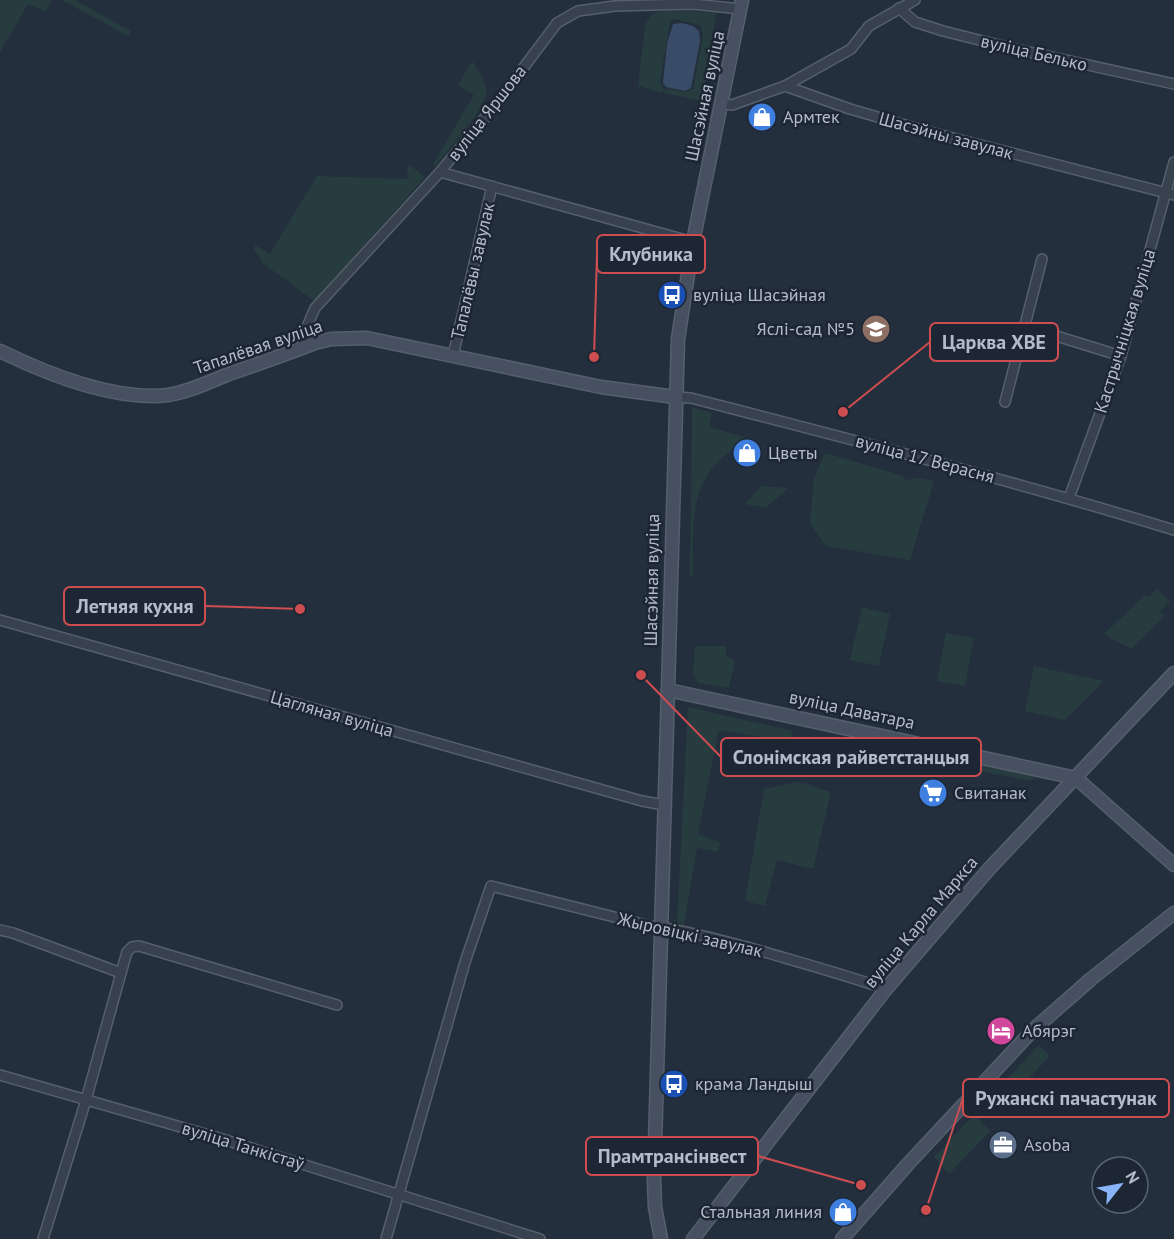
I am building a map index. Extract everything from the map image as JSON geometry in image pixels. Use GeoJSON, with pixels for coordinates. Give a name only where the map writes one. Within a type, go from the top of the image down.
{"type":"FeatureCollection","features":[{"type":"Feature","properties":{"kind":"main road","name":"Шасэйная вуліца"},"geometry":{"type":"LineString","coordinates":[[661,1239],[654,1207],[654,1179],[675,397],[682,305],[741,4]]}},
{"type":"Feature","properties":{"kind":"main road","name":"Тапалёвая вуліца"},"geometry":{"type":"LineString","coordinates":[[0,351],[26,364],[72,380],[122,392],[169,395],[331,339],[368,338],[601,387],[675,397]]}},
{"type":"Feature","properties":{"kind":"main road","name":"вуліца Карла Маркса"},"geometry":{"type":"LineString","coordinates":[[693,1239],[886,989],[989,869],[1174,673]]}},
{"type":"Feature","properties":{"kind":"main road","name":"вуліца Даватара"},"geometry":{"type":"LineString","coordinates":[[668,690],[1076,778],[1174,865]]}},
{"type":"Feature","properties":{"kind":"main road"},"geometry":{"type":"LineString","coordinates":[[842,1239],[915,1156],[1033,1030],[1091,979],[1174,913]]}},
{"type":"Feature","properties":{"kind":"main road","name":"вуліца Карла Маркса"},"geometry":{"type":"LineString","coordinates":[[683,1239],[716,1211]]}},
{"type":"Feature","properties":{"kind":"street"},"geometry":{"type":"LineString","coordinates":[[721,104],[732,105],[784,86],[851,49],[869,26],[915,0]]}},
{"type":"Feature","properties":{"kind":"street","name":"вуліца Яршова"},"geometry":{"type":"LineString","coordinates":[[304,347],[303,336],[315,308],[440,172],[497,103],[557,23],[578,11],[615,6],[741,4]]}},
{"type":"Feature","properties":{"kind":"street","name":"вуліца Белько"},"geometry":{"type":"LineString","coordinates":[[899,8],[915,22],[943,31],[1174,84]]}},
{"type":"Feature","properties":{"kind":"street","name":"Шасэйны завулак"},"geometry":{"type":"LineString","coordinates":[[784,86],[850,109],[922,130],[1170,194]]}},
{"type":"Feature","properties":{"kind":"street","name":"Кастрычніцкая вуліца"},"geometry":{"type":"LineString","coordinates":[[1069,498],[1121,356],[1170,194],[1174,162]]}},
{"type":"Feature","properties":{"kind":"street"},"geometry":{"type":"LineString","coordinates":[[440,172],[693,242]]}},
{"type":"Feature","properties":{"kind":"street","name":"Тапалёвы завулак"},"geometry":{"type":"LineString","coordinates":[[453,356],[492,186]]}},
{"type":"Feature","properties":{"kind":"street"},"geometry":{"type":"LineString","coordinates":[[1005,402],[1042,259]]}},
{"type":"Feature","properties":{"kind":"street"},"geometry":{"type":"LineString","coordinates":[[1024,326],[1121,356]]}},
{"type":"Feature","properties":{"kind":"street","name":"вуліца 17 Верасня"},"geometry":{"type":"LineString","coordinates":[[675,397],[691,398],[1069,498],[1174,530]]}},
{"type":"Feature","properties":{"kind":"street","name":"Цагляная вуліца"},"geometry":{"type":"LineString","coordinates":[[0,620],[642,801],[664,805]]}},
{"type":"Feature","properties":{"kind":"street","name":"Жыровіцкі завулак"},"geometry":{"type":"LineString","coordinates":[[399,1196],[465,962],[491,886],[650,926],[725,942],[832,970],[886,989]]}},
{"type":"Feature","properties":{"kind":"street"},"geometry":{"type":"LineString","coordinates":[[0,930],[14,933],[121,973]]}},
{"type":"Feature","properties":{"kind":"street"},"geometry":{"type":"LineString","coordinates":[[43,1239],[86,1100],[127,952],[132,946],[337,1005]]}},
{"type":"Feature","properties":{"kind":"street","name":"вуліца Танкістаў"},"geometry":{"type":"LineString","coordinates":[[0,1068],[9,1072],[12,1078]]}},
{"type":"Feature","properties":{"kind":"street","name":"вуліца Танкістаў"},"geometry":{"type":"LineString","coordinates":[[0,1075],[219,1137],[540,1239]]}},
{"type":"Feature","properties":{"kind":"street"},"geometry":{"type":"LineString","coordinates":[[386,1239],[399,1196]]}},
{"type":"Feature","properties":{"kind":"green space"},"geometry":{"type":"Polygon","coordinates":[[[0,0],[52,0],[45,12],[28,4],[0,52],[0,0]]]}},
{"type":"Feature","properties":{"kind":"green space"},"geometry":{"type":"Polygon","coordinates":[[[62,0],[75,0],[131,31],[128,36],[62,0]]]}},
{"type":"Feature","properties":{"kind":"green space"},"geometry":{"type":"Polygon","coordinates":[[[666,11],[716,13],[703,101],[664,93],[665,88],[684,92],[693,89],[703,36],[700,25],[674,19],[670,22],[660,83],[664,88],[662,93],[638,86],[645,25],[653,13],[666,11]]]}},
{"type":"Feature","properties":{"kind":"green space"},"geometry":{"type":"Polygon","coordinates":[[[472,61],[485,83],[487,91],[485,98],[474,118],[435,166],[433,164],[474,95],[458,85],[472,61]]]}},
{"type":"Feature","properties":{"kind":"green space"},"geometry":{"type":"Polygon","coordinates":[[[408,164],[425,177],[314,301],[264,264],[254,250],[255,245],[270,254],[317,176],[407,179],[408,164]]]}},
{"type":"Feature","properties":{"kind":"green space"},"geometry":{"type":"Polygon","coordinates":[[[692,407],[712,413],[709,427],[745,437],[723,457],[704,481],[696,507],[693,576],[690,577],[692,407]]]}},
{"type":"Feature","properties":{"kind":"green space"},"geometry":{"type":"Polygon","coordinates":[[[825,453],[904,476],[904,480],[920,478],[934,481],[910,560],[826,546],[810,524],[814,478],[825,453]]]}},
{"type":"Feature","properties":{"kind":"green space"},"geometry":{"type":"Polygon","coordinates":[[[761,486],[788,488],[766,508],[745,504],[761,486]]]}},
{"type":"Feature","properties":{"kind":"green space"},"geometry":{"type":"Polygon","coordinates":[[[1157,589],[1170,601],[1160,611],[1165,616],[1131,649],[1104,634],[1144,596],[1149,597],[1157,589]]]}},
{"type":"Feature","properties":{"kind":"green space"},"geometry":{"type":"Polygon","coordinates":[[[862,607],[890,614],[879,666],[850,660],[862,607]]]}},
{"type":"Feature","properties":{"kind":"green space"},"geometry":{"type":"Polygon","coordinates":[[[946,633],[974,638],[965,686],[937,681],[946,633]]]}},
{"type":"Feature","properties":{"kind":"green space"},"geometry":{"type":"Polygon","coordinates":[[[695,646],[726,646],[726,656],[735,661],[729,688],[698,683],[693,673],[695,646]]]}},
{"type":"Feature","properties":{"kind":"green space"},"geometry":{"type":"Polygon","coordinates":[[[1034,666],[1104,681],[1065,720],[1025,711],[1034,666]]]}},
{"type":"Feature","properties":{"kind":"green space"},"geometry":{"type":"Polygon","coordinates":[[[688,707],[793,731],[790,742],[719,730],[698,834],[720,843],[718,852],[697,848],[684,925],[677,923],[688,707]]]}},
{"type":"Feature","properties":{"kind":"green space"},"geometry":{"type":"Polygon","coordinates":[[[977,763],[1037,777],[1030,781],[975,770],[977,763]]]}},
{"type":"Feature","properties":{"kind":"green space"},"geometry":{"type":"Polygon","coordinates":[[[798,782],[831,792],[813,869],[777,860],[765,906],[745,901],[764,789],[798,782]]]}},
{"type":"Feature","properties":{"kind":"green space"},"geometry":{"type":"Polygon","coordinates":[[[1039,1045],[1050,1056],[1000,1109],[987,1100],[1039,1045]]]}},
{"type":"Feature","properties":{"kind":"green space"},"geometry":{"type":"Polygon","coordinates":[[[974,1115],[990,1131],[949,1174],[934,1157],[974,1115]]]}},
{"type":"Feature","properties":{"kind":"water"},"geometry":{"type":"Polygon","coordinates":[[[682,23],[693,26],[699,31],[700,41],[691,88],[685,91],[666,87],[663,83],[667,44],[673,24],[682,23]]]}},
{"type":"Feature","properties":{"kind":"place","name":"Армтек"},"geometry":{"type":"Point","coordinates":[762,117]}},
{"type":"Feature","properties":{"kind":"place","name":"вуліца Шасэйная"},"geometry":{"type":"Point","coordinates":[672,295]}},
{"type":"Feature","properties":{"kind":"place","name":"Яслі-сад №5"},"geometry":{"type":"Point","coordinates":[876,329]}},
{"type":"Feature","properties":{"kind":"place","name":"Клубника"},"geometry":{"type":"Point","coordinates":[594,357]}},
{"type":"Feature","properties":{"kind":"place","name":"Царква ХВЕ"},"geometry":{"type":"Point","coordinates":[843,412]}},
{"type":"Feature","properties":{"kind":"place","name":"Цветы"},"geometry":{"type":"Point","coordinates":[747,453]}},
{"type":"Feature","properties":{"kind":"place","name":"Летняя кухня"},"geometry":{"type":"Point","coordinates":[300,609]}},
{"type":"Feature","properties":{"kind":"place","name":"Слонімская райветстанцыя"},"geometry":{"type":"Point","coordinates":[641,675]}},
{"type":"Feature","properties":{"kind":"place","name":"Свитанак"},"geometry":{"type":"Point","coordinates":[933,793]}},
{"type":"Feature","properties":{"kind":"place","name":"Абярэг"},"geometry":{"type":"Point","coordinates":[1001,1031]}},
{"type":"Feature","properties":{"kind":"place","name":"крама Ландыш"},"geometry":{"type":"Point","coordinates":[674,1084]}},
{"type":"Feature","properties":{"kind":"place","name":"Asoba"},"geometry":{"type":"Point","coordinates":[1003,1145]}},
{"type":"Feature","properties":{"kind":"place","name":"Прамтрансінвест"},"geometry":{"type":"Point","coordinates":[861,1185]}},
{"type":"Feature","properties":{"kind":"place","name":"Ружанскі пачастунак"},"geometry":{"type":"Point","coordinates":[926,1210]}},
{"type":"Feature","properties":{"kind":"place","name":"Стальная линия"},"geometry":{"type":"Point","coordinates":[843,1212]}}]}
